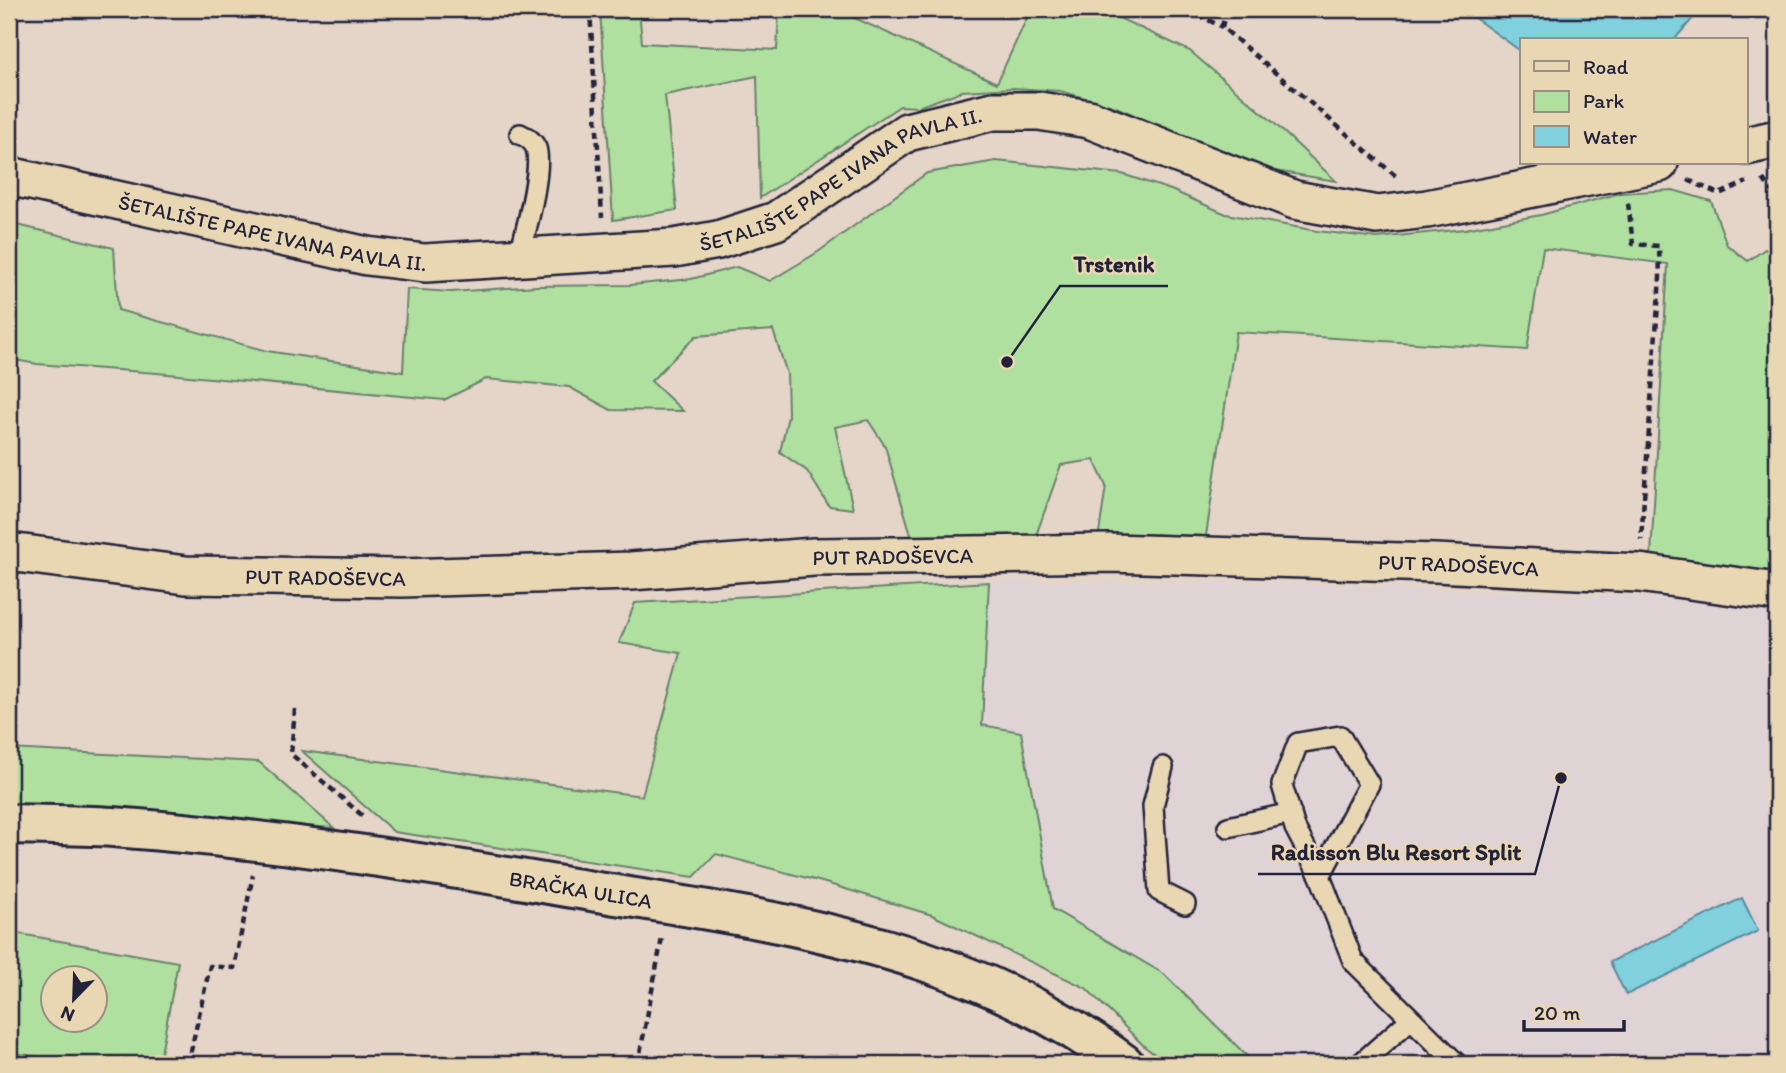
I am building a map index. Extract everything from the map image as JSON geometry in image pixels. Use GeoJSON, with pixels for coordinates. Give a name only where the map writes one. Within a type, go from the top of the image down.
{"type":"FeatureCollection","features":[{"type":"Feature","properties":{"kind":"street","name":"ŠETALIŠTE PAPE IVANA PAVLA II."},"geometry":{"type":"LineString","coordinates":[[9,176],[367,256],[425,263],[674,248],[718,240],[776,221],[907,132],[993,111],[1039,111],[1089,119],[1295,200],[1377,215],[1674,171]]}},
{"type":"Feature","properties":{"kind":"street"},"geometry":{"type":"LineString","coordinates":[[1753,167],[1777,139]]}},
{"type":"Feature","properties":{"kind":"street","name":"PUT RADOŠEVCA"},"geometry":{"type":"LineString","coordinates":[[9,552],[187,575],[402,578],[631,571],[814,557],[1110,553],[1435,563],[1639,573],[1777,592]]}},
{"type":"Feature","properties":{"kind":"street","name":"BRAČKA ULICA"},"geometry":{"type":"LineString","coordinates":[[9,824],[111,827],[260,841],[390,859],[668,903],[876,945],[943,966],[1001,991],[1055,1018],[1124,1064]]}},
{"type":"Feature","properties":{"kind":"lane"},"geometry":{"type":"LineString","coordinates":[[519,258],[537,171],[537,150],[532,141],[520,134]]}},
{"type":"Feature","properties":{"kind":"lane"},"geometry":{"type":"LineString","coordinates":[[1320,876],[1369,784],[1340,736],[1298,743],[1282,785],[1295,828],[1320,876],[1353,961],[1457,1064]]}},
{"type":"Feature","properties":{"kind":"lane"},"geometry":{"type":"LineString","coordinates":[[1163,767],[1153,806],[1159,891],[1185,904]]}},
{"type":"Feature","properties":{"kind":"lane"},"geometry":{"type":"LineString","coordinates":[[1228,827],[1290,813]]}},
{"type":"Feature","properties":{"kind":"lane"},"geometry":{"type":"LineString","coordinates":[[1360,1064],[1410,1019]]}},
{"type":"Feature","properties":{"kind":"path"},"geometry":{"type":"LineString","coordinates":[[590,9],[603,228]]}},
{"type":"Feature","properties":{"kind":"path"},"geometry":{"type":"LineString","coordinates":[[1187,9],[1222,27],[1433,208]]}},
{"type":"Feature","properties":{"kind":"path"},"geometry":{"type":"LineString","coordinates":[[1222,27],[1226,9]]}},
{"type":"Feature","properties":{"kind":"path"},"geometry":{"type":"LineString","coordinates":[[1674,171],[1719,194],[1753,167],[1777,198]]}},
{"type":"Feature","properties":{"kind":"path"},"geometry":{"type":"LineString","coordinates":[[1628,196],[1633,244],[1659,246],[1660,277],[1639,573]]}},
{"type":"Feature","properties":{"kind":"path"},"geometry":{"type":"LineString","coordinates":[[295,709],[291,754],[372,824],[390,859]]}},
{"type":"Feature","properties":{"kind":"path"},"geometry":{"type":"LineString","coordinates":[[188,1064],[210,966],[234,968],[260,841]]}},
{"type":"Feature","properties":{"kind":"path"},"geometry":{"type":"LineString","coordinates":[[639,1064],[668,903]]}},
{"type":"Feature","properties":{"kind":"shaded area"},"geometry":{"type":"Polygon","coordinates":[[[989,582],[1223,582],[1662,598],[1777,612],[1777,1064],[1255,1064],[1164,974],[1053,909],[1021,732],[982,725],[989,582]]]}},
{"type":"Feature","properties":{"kind":"green space"},"geometry":{"type":"Polygon","coordinates":[[[600,9],[639,9],[642,43],[777,50],[779,9],[849,9],[848,15],[997,83],[1031,9],[1100,9],[1190,51],[1273,122],[1336,181],[1251,167],[1116,107],[1060,91],[1013,88],[962,91],[918,107],[900,106],[760,198],[757,76],[665,95],[677,210],[613,220],[600,9]]]}},
{"type":"Feature","properties":{"kind":"green space"},"geometry":{"type":"Polygon","coordinates":[[[996,161],[1122,174],[1171,190],[1226,214],[1317,231],[1377,238],[1465,229],[1541,215],[1620,193],[1673,190],[1711,201],[1727,245],[1748,261],[1765,249],[1777,257],[1777,574],[1651,555],[1668,264],[1543,248],[1527,350],[1236,332],[1206,536],[1099,533],[1106,486],[1094,460],[1061,465],[1033,544],[912,538],[885,446],[868,420],[835,427],[853,509],[829,506],[807,471],[780,452],[788,416],[787,374],[773,330],[696,336],[651,381],[683,411],[611,410],[569,387],[486,379],[444,400],[37,364],[9,359],[9,223],[114,248],[118,310],[267,351],[403,372],[407,289],[451,292],[536,286],[630,285],[691,279],[737,267],[770,281],[818,252],[927,173],[996,161]]]}},
{"type":"Feature","properties":{"kind":"green space"},"geometry":{"type":"Polygon","coordinates":[[[989,582],[982,725],[1021,732],[1053,909],[1164,974],[1255,1064],[1168,1064],[1145,1047],[1086,988],[932,915],[822,882],[716,854],[694,877],[394,832],[302,751],[642,796],[681,653],[619,643],[635,603],[989,582]]]}},
{"type":"Feature","properties":{"kind":"green space"},"geometry":{"type":"Polygon","coordinates":[[[9,749],[259,762],[334,828],[9,806],[9,749]]]}},
{"type":"Feature","properties":{"kind":"green space"},"geometry":{"type":"Polygon","coordinates":[[[9,932],[178,962],[159,1064],[78,1064],[9,1052],[9,932]]]}},
{"type":"Feature","properties":{"kind":"water"},"geometry":{"type":"Polygon","coordinates":[[[1462,9],[1701,9],[1676,38],[1520,38],[1520,51],[1462,9]]]}},
{"type":"Feature","properties":{"kind":"water"},"geometry":{"type":"Polygon","coordinates":[[[1742,898],[1758,931],[1626,995],[1610,962],[1742,898]]]}},
{"type":"Feature","properties":{"kind":"place","name":"Trstenik"},"geometry":{"type":"Point","coordinates":[1007,362]}},
{"type":"Feature","properties":{"kind":"place","name":"Radisson Blu Resort Split"},"geometry":{"type":"Point","coordinates":[1561,778]}}]}
